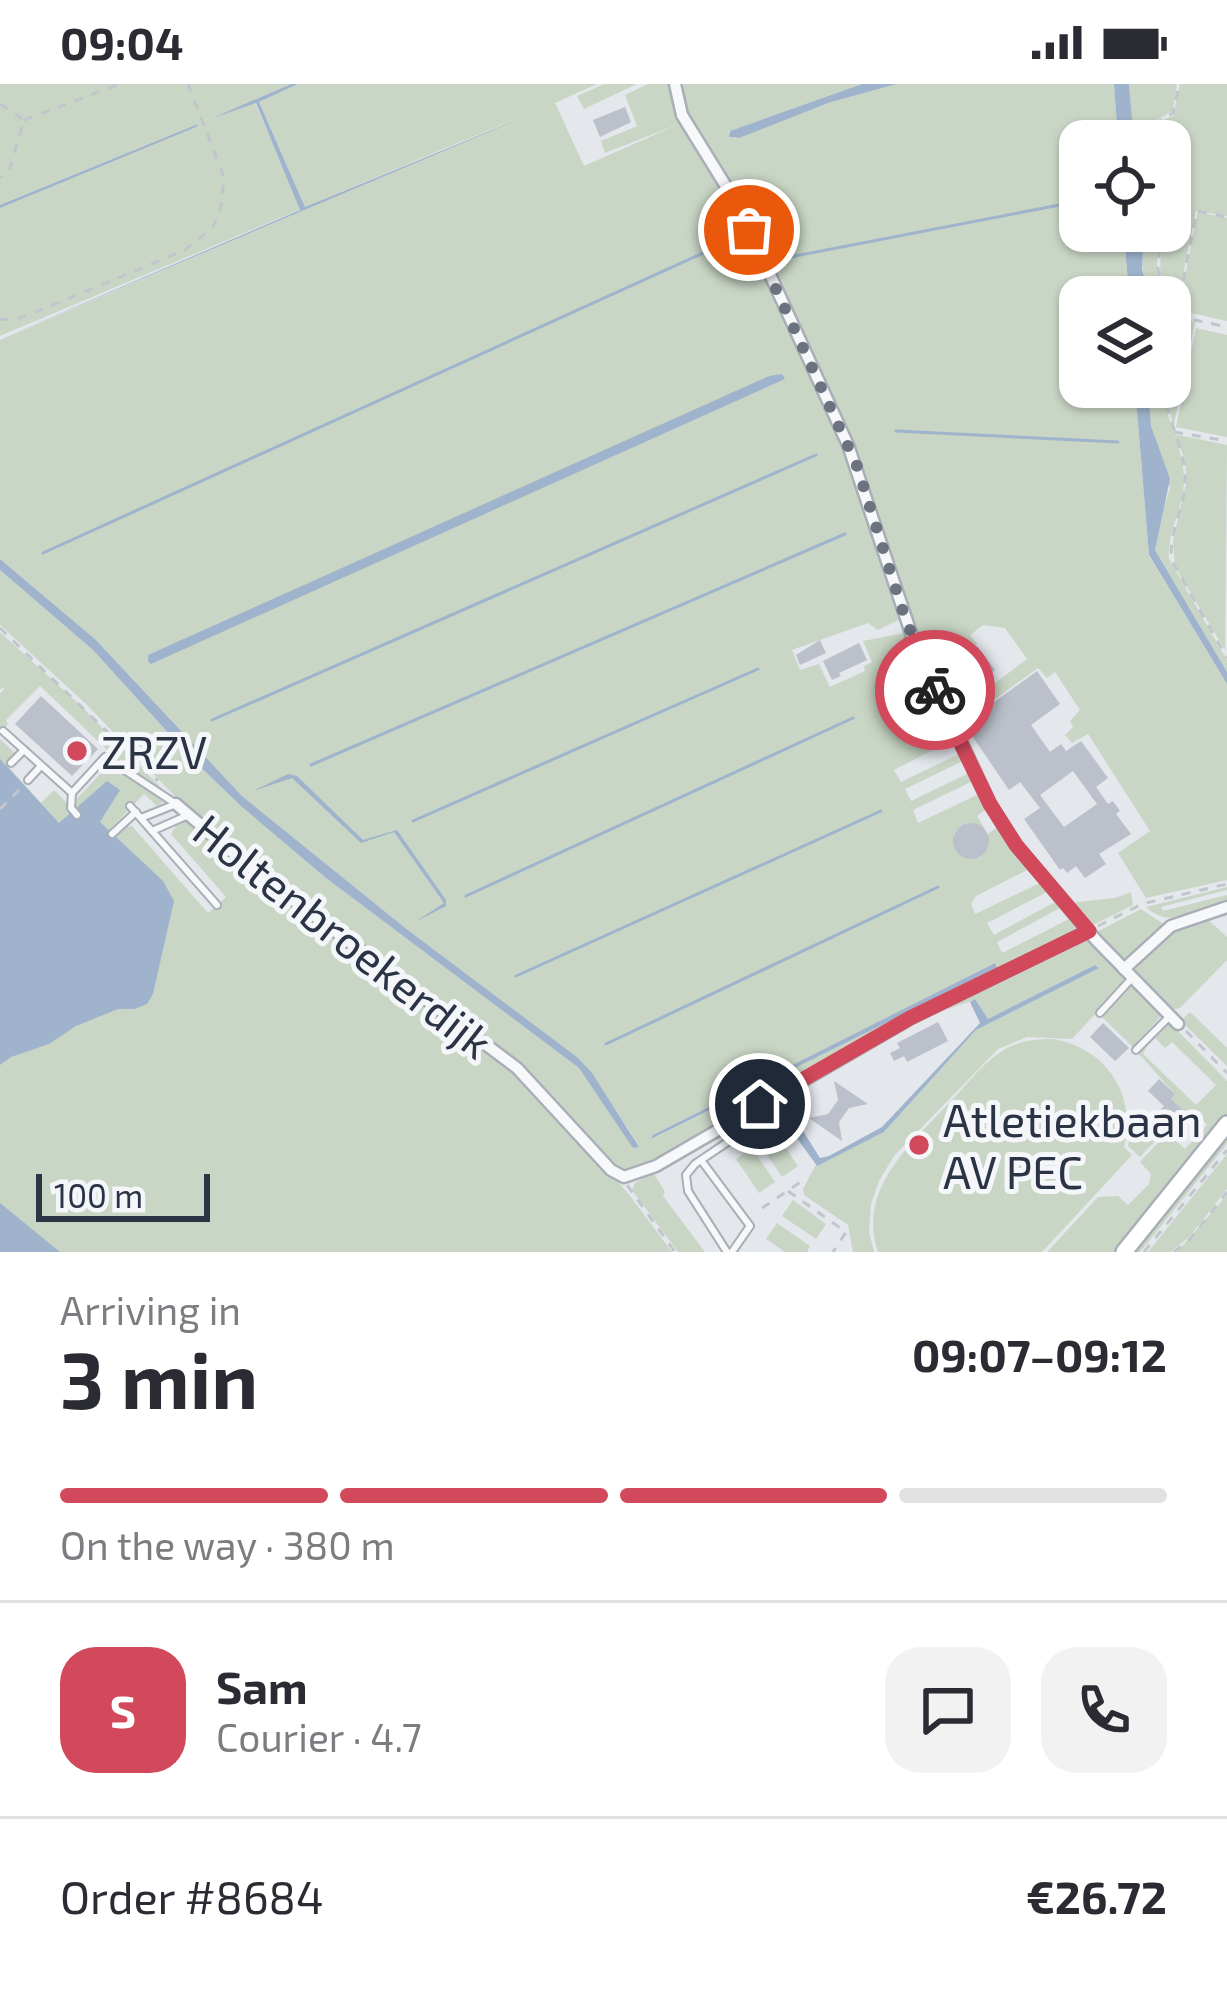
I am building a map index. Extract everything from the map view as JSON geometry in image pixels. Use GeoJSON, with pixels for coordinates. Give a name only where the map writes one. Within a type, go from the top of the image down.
{"type":"FeatureCollection","features":[{"type":"Feature","properties":{"kind":"main road"},"geometry":{"type":"LineString","coordinates":[[1124,1252],[1227,1124]]}},
{"type":"Feature","properties":{"kind":"street"},"geometry":{"type":"LineString","coordinates":[[675,84],[682,115],[740,209],[848,445],[912,636],[971,769],[1016,845],[1174,1020]]}},
{"type":"Feature","properties":{"kind":"street","name":"Holtenbroekerdijk"},"geometry":{"type":"LineString","coordinates":[[176,804],[251,868],[517,1068],[610,1170],[624,1178]]}},
{"type":"Feature","properties":{"kind":"street"},"geometry":{"type":"LineString","coordinates":[[1128,974],[1171,926],[1227,907]]}},
{"type":"Feature","properties":{"kind":"street"},"geometry":{"type":"LineString","coordinates":[[624,1178],[641,1174],[910,1018],[1089,931]]}},
{"type":"Feature","properties":{"kind":"lane"},"geometry":{"type":"LineString","coordinates":[[3,731],[72,794]]}},
{"type":"Feature","properties":{"kind":"lane"},"geometry":{"type":"LineString","coordinates":[[11,763],[24,750]]}},
{"type":"Feature","properties":{"kind":"lane"},"geometry":{"type":"LineString","coordinates":[[77,815],[71,808],[72,794],[105,757],[176,804]]}},
{"type":"Feature","properties":{"kind":"lane"},"geometry":{"type":"LineString","coordinates":[[28,780],[41,766]]}},
{"type":"Feature","properties":{"kind":"lane"},"geometry":{"type":"LineString","coordinates":[[112,834],[136,812],[176,804]]}},
{"type":"Feature","properties":{"kind":"lane"},"geometry":{"type":"LineString","coordinates":[[136,812],[217,905]]}},
{"type":"Feature","properties":{"kind":"lane"},"geometry":{"type":"LineString","coordinates":[[152,831],[189,815]]}},
{"type":"Feature","properties":{"kind":"lane"},"geometry":{"type":"LineString","coordinates":[[1100,1013],[1128,974]]}},
{"type":"Feature","properties":{"kind":"lane"},"geometry":{"type":"LineString","coordinates":[[1136,1050],[1174,1020]]}},
{"type":"Feature","properties":{"kind":"lane"},"geometry":{"type":"LineString","coordinates":[[701,1160],[750,1226],[729,1252],[686,1186],[686,1175],[701,1160],[778,1108],[780,1094]]}},
{"type":"Feature","properties":{"kind":"path"},"geometry":{"type":"LineString","coordinates":[[24,120],[120,84]]}},
{"type":"Feature","properties":{"kind":"path"},"geometry":{"type":"LineString","coordinates":[[0,319],[32,314],[185,250],[213,226],[224,198],[224,177],[188,84]]}},
{"type":"Feature","properties":{"kind":"path"},"geometry":{"type":"LineString","coordinates":[[1161,120],[1173,113],[1179,84]]}},
{"type":"Feature","properties":{"kind":"path"},"geometry":{"type":"LineString","coordinates":[[0,104],[24,120]]}},
{"type":"Feature","properties":{"kind":"path"},"geometry":{"type":"LineString","coordinates":[[0,178],[9,171],[24,120]]}},
{"type":"Feature","properties":{"kind":"path"},"geometry":{"type":"LineString","coordinates":[[1183,276],[1197,211],[1227,217]]}},
{"type":"Feature","properties":{"kind":"path"},"geometry":{"type":"LineString","coordinates":[[1191,319],[1227,327]]}},
{"type":"Feature","properties":{"kind":"path"},"geometry":{"type":"LineString","coordinates":[[1168,408],[1186,484],[1172,538],[1172,561],[1226,654]]}},
{"type":"Feature","properties":{"kind":"path"},"geometry":{"type":"LineString","coordinates":[[1172,432],[1227,441]]}},
{"type":"Feature","properties":{"kind":"path","name":"Holtenbroekerdijk"},"geometry":{"type":"LineString","coordinates":[[0,628],[84,706],[176,804]]}},
{"type":"Feature","properties":{"kind":"path"},"geometry":{"type":"LineString","coordinates":[[0,809],[28,780]]}},
{"type":"Feature","properties":{"kind":"path"},"geometry":{"type":"LineString","coordinates":[[1089,931],[1142,904],[1227,884]]}},
{"type":"Feature","properties":{"kind":"path"},"geometry":{"type":"LineString","coordinates":[[1174,1020],[1227,1072]]}},
{"type":"Feature","properties":{"kind":"path"},"geometry":{"type":"LineString","coordinates":[[1144,1252],[1227,1150]]}},
{"type":"Feature","properties":{"kind":"path"},"geometry":{"type":"LineString","coordinates":[[624,1178],[675,1252]]}},
{"type":"Feature","properties":{"kind":"path"},"geometry":{"type":"LineString","coordinates":[[762,1208],[805,1179]]}},
{"type":"Feature","properties":{"kind":"path"},"geometry":{"type":"LineString","coordinates":[[788,1191],[846,1232],[833,1252]]}},
{"type":"Feature","properties":{"kind":"path"},"geometry":{"type":"LineString","coordinates":[[1174,1252],[1227,1192]]}},
{"type":"Feature","properties":{"kind":"green space"},"geometry":{"type":"Polygon","coordinates":[[[0,84],[291,84],[210,119],[255,103],[301,209],[0,336],[0,208],[198,124],[0,205],[0,84]]]}},
{"type":"Feature","properties":{"kind":"green space"},"geometry":{"type":"Polygon","coordinates":[[[298,84],[597,84],[555,103],[584,166],[679,124],[605,153],[601,141],[637,126],[625,95],[648,84],[671,84],[737,210],[846,446],[903,618],[878,630],[868,623],[792,650],[800,670],[819,664],[830,687],[865,671],[864,666],[872,662],[863,641],[905,633],[954,739],[894,770],[901,782],[959,754],[963,761],[905,789],[911,801],[969,773],[973,781],[913,810],[918,823],[981,793],[989,807],[977,816],[985,829],[973,823],[961,826],[954,833],[955,850],[964,858],[980,857],[987,849],[988,834],[1000,825],[1031,868],[976,896],[971,904],[975,914],[1042,882],[1049,891],[987,923],[994,935],[1055,902],[1060,908],[997,942],[1002,953],[1071,918],[1079,926],[1075,935],[634,1174],[615,1170],[547,1093],[191,813],[86,704],[0,625],[0,570],[93,650],[242,807],[326,878],[579,1068],[639,1144],[577,1057],[404,927],[242,796],[96,640],[0,559],[0,340],[530,113],[305,207],[259,102],[298,84]],[[995,963],[652,1139],[996,968],[995,963]]]}},
{"type":"Feature","properties":{"kind":"green space"},"geometry":{"type":"Polygon","coordinates":[[[604,84],[637,84],[584,109],[577,96],[604,84]]]}},
{"type":"Feature","properties":{"kind":"green space"},"geometry":{"type":"Polygon","coordinates":[[[677,84],[862,84],[728,132],[735,139],[831,102],[897,84],[1114,84],[1117,120],[1059,120],[1059,252],[1126,252],[1127,276],[1059,276],[1059,408],[1137,408],[1149,556],[1227,684],[1227,880],[1146,898],[1118,853],[1150,831],[1088,734],[1072,743],[1065,735],[1080,710],[1055,672],[1047,678],[1038,668],[961,724],[956,712],[972,701],[979,702],[990,687],[1027,659],[1005,628],[983,625],[970,635],[977,644],[958,658],[972,679],[969,696],[954,707],[948,705],[924,658],[875,510],[742,208],[685,114],[677,84]],[[931,661],[949,703],[964,681],[951,666],[938,668],[931,661]]]}},
{"type":"Feature","properties":{"kind":"green space"},"geometry":{"type":"Polygon","coordinates":[[[1129,84],[1177,84],[1173,111],[1156,120],[1132,120],[1129,84]]]}},
{"type":"Feature","properties":{"kind":"green space"},"geometry":{"type":"Polygon","coordinates":[[[1180,84],[1227,84],[1227,216],[1196,211],[1191,235],[1191,120],[1163,120],[1173,116],[1180,84]]]}},
{"type":"Feature","properties":{"kind":"green space"},"geometry":{"type":"Polygon","coordinates":[[[1198,212],[1227,218],[1227,321],[1191,313],[1191,276],[1185,276],[1198,212]]]}},
{"type":"Feature","properties":{"kind":"green space"},"geometry":{"type":"Polygon","coordinates":[[[1143,252],[1158,252],[1160,276],[1144,276],[1143,252]]]}},
{"type":"Feature","properties":{"kind":"green space"},"geometry":{"type":"Polygon","coordinates":[[[1161,252],[1188,252],[1183,276],[1162,276],[1161,252]]]}},
{"type":"Feature","properties":{"kind":"green space"},"geometry":{"type":"Polygon","coordinates":[[[1196,328],[1227,335],[1227,437],[1176,427],[1180,408],[1191,408],[1196,328]]]}},
{"type":"Feature","properties":{"kind":"green space"},"geometry":{"type":"Polygon","coordinates":[[[1150,408],[1166,408],[1183,470],[1169,559],[1227,660],[1227,672],[1155,550],[1170,488],[1150,408]]]}},
{"type":"Feature","properties":{"kind":"green space"},"geometry":{"type":"Polygon","coordinates":[[[1174,434],[1227,445],[1225,650],[1175,567],[1173,541],[1187,479],[1174,434]]]}},
{"type":"Feature","properties":{"kind":"green space"},"geometry":{"type":"Polygon","coordinates":[[[0,632],[169,796],[119,761],[40,686],[6,720],[0,733],[0,694],[5,688],[0,689],[0,632]]]}},
{"type":"Feature","properties":{"kind":"green space"},"geometry":{"type":"Polygon","coordinates":[[[0,739],[16,754],[7,765],[41,803],[54,790],[70,806],[105,769],[122,770],[167,800],[157,806],[144,794],[109,830],[115,836],[132,826],[208,913],[226,897],[171,834],[178,822],[188,819],[515,1070],[627,1192],[672,1252],[0,1252],[0,739]]]}},
{"type":"Feature","properties":{"kind":"green space"},"geometry":{"type":"Polygon","coordinates":[[[1227,887],[1161,907],[1163,911],[1227,895],[1227,902],[1185,916],[1165,917],[1146,907],[1227,887]]]}},
{"type":"Feature","properties":{"kind":"green space"},"geometry":{"type":"Polygon","coordinates":[[[1131,892],[1133,905],[1091,926],[1070,903],[1115,898],[1131,892]]]}},
{"type":"Feature","properties":{"kind":"green space"},"geometry":{"type":"Polygon","coordinates":[[[1141,909],[1165,925],[1121,959],[1097,932],[1141,909]]]}},
{"type":"Feature","properties":{"kind":"green space"},"geometry":{"type":"Polygon","coordinates":[[[1206,918],[1227,937],[1227,960],[1180,1008],[1170,1010],[1134,968],[1165,937],[1206,918]]]}},
{"type":"Feature","properties":{"kind":"green space"},"geometry":{"type":"Polygon","coordinates":[[[1083,938],[1124,976],[1124,983],[1072,1039],[1027,1037],[998,1049],[894,1156],[871,1204],[869,1232],[874,1252],[853,1252],[848,1225],[804,1195],[815,1166],[884,1132],[976,1030],[1099,967],[988,1019],[974,1000],[946,1006],[1083,938]]]}},
{"type":"Feature","properties":{"kind":"green space"},"geometry":{"type":"Polygon","coordinates":[[[1128,987],[1135,987],[1160,1017],[1133,1047],[1101,1016],[1128,987]]]}},
{"type":"Feature","properties":{"kind":"green space"},"geometry":{"type":"Polygon","coordinates":[[[1190,1012],[1227,1048],[1227,1066],[1181,1021],[1190,1012]]]}},
{"type":"Feature","properties":{"kind":"green space"},"geometry":{"type":"Polygon","coordinates":[[[1170,1023],[1227,1081],[1227,1115],[1116,1252],[1047,1252],[1098,1197],[1118,1196],[1128,1205],[1149,1184],[1151,1174],[1140,1162],[1167,1133],[1185,1149],[1207,1125],[1202,1119],[1192,1119],[1171,1099],[1175,1094],[1139,1054],[1147,1046],[1143,1054],[1196,1105],[1216,1085],[1172,1042],[1165,1048],[1155,1038],[1170,1023]]]}},
{"type":"Feature","properties":{"kind":"green space"},"geometry":{"type":"Polygon","coordinates":[[[1053,1039],[1088,1052],[1113,1076],[1126,1109],[1124,1147],[1132,1155],[1042,1252],[878,1252],[875,1207],[881,1187],[906,1150],[999,1053],[1023,1042],[1053,1039]]]}},
{"type":"Feature","properties":{"kind":"green space"},"geometry":{"type":"Polygon","coordinates":[[[1149,1116],[1158,1125],[1159,1137],[1140,1157],[1128,1146],[1132,1120],[1149,1116]]]}},
{"type":"Feature","properties":{"kind":"green space"},"geometry":{"type":"Polygon","coordinates":[[[775,1133],[798,1166],[782,1177],[759,1143],[775,1133]]]}},
{"type":"Feature","properties":{"kind":"green space"},"geometry":{"type":"Polygon","coordinates":[[[1227,1133],[1227,1144],[1140,1252],[1131,1252],[1227,1133]]]}},
{"type":"Feature","properties":{"kind":"green space"},"geometry":{"type":"Polygon","coordinates":[[[752,1148],[775,1182],[759,1193],[736,1159],[752,1148]]]}},
{"type":"Feature","properties":{"kind":"green space"},"geometry":{"type":"Polygon","coordinates":[[[1227,1154],[1227,1189],[1190,1236],[1171,1252],[1148,1252],[1227,1154]]]}},
{"type":"Feature","properties":{"kind":"green space"},"geometry":{"type":"Polygon","coordinates":[[[653,1172],[663,1196],[705,1252],[678,1252],[632,1190],[653,1172]]]}},
{"type":"Feature","properties":{"kind":"green space"},"geometry":{"type":"Polygon","coordinates":[[[1227,1195],[1227,1252],[1177,1252],[1227,1195]]]}},
{"type":"Feature","properties":{"kind":"green space"},"geometry":{"type":"Polygon","coordinates":[[[793,1200],[826,1224],[816,1239],[782,1216],[793,1200]]]}},
{"type":"Feature","properties":{"kind":"green space"},"geometry":{"type":"Polygon","coordinates":[[[777,1223],[810,1246],[807,1252],[785,1252],[766,1239],[777,1223]]]}},
{"type":"Feature","properties":{"kind":"water"},"geometry":{"type":"Polygon","coordinates":[[[298,84],[259,102],[305,207],[531,114],[0,339],[300,210],[256,103],[210,119],[298,84]]]}},
{"type":"Feature","properties":{"kind":"water"},"geometry":{"type":"Polygon","coordinates":[[[862,84],[897,84],[831,102],[739,138],[729,137],[730,131],[862,84]]]}},
{"type":"Feature","properties":{"kind":"water"},"geometry":{"type":"Polygon","coordinates":[[[1114,84],[1129,84],[1132,120],[1117,120],[1114,84]]]}},
{"type":"Feature","properties":{"kind":"water"},"geometry":{"type":"Polygon","coordinates":[[[198,124],[196,127],[0,208],[0,205],[198,124]]]}},
{"type":"Feature","properties":{"kind":"water"},"geometry":{"type":"Polygon","coordinates":[[[1126,252],[1143,252],[1144,276],[1127,276],[1126,252]]]}},
{"type":"Feature","properties":{"kind":"water"},"geometry":{"type":"Polygon","coordinates":[[[782,374],[785,379],[151,664],[148,661],[148,655],[782,374]]]}},
{"type":"Feature","properties":{"kind":"water"},"geometry":{"type":"Polygon","coordinates":[[[1137,408],[1150,408],[1151,426],[1170,479],[1155,550],[1227,672],[1227,684],[1149,555],[1137,408]]]}},
{"type":"Feature","properties":{"kind":"water"},"geometry":{"type":"Polygon","coordinates":[[[0,559],[96,640],[242,796],[404,927],[577,1057],[639,1147],[633,1148],[579,1068],[326,878],[242,807],[93,650],[0,570],[0,559]]]}},
{"type":"Feature","properties":{"kind":"water"},"geometry":{"type":"Polygon","coordinates":[[[933,661],[938,668],[951,666],[961,676],[964,692],[951,704],[933,661]]]}},
{"type":"Feature","properties":{"kind":"water"},"geometry":{"type":"Polygon","coordinates":[[[0,759],[59,823],[107,781],[120,790],[100,822],[163,881],[174,901],[147,1004],[118,1009],[76,1026],[49,1044],[0,1065],[0,759]]]}},
{"type":"Feature","properties":{"kind":"water"},"geometry":{"type":"Polygon","coordinates":[[[288,774],[297,776],[363,840],[397,830],[446,906],[415,922],[444,903],[394,832],[361,843],[292,778],[253,791],[288,774]]]}},
{"type":"Feature","properties":{"kind":"water"},"geometry":{"type":"Polygon","coordinates":[[[995,963],[997,968],[651,1139],[653,1135],[995,963]]]}},
{"type":"Feature","properties":{"kind":"water"},"geometry":{"type":"Polygon","coordinates":[[[1095,965],[1099,968],[976,1030],[884,1132],[817,1166],[784,1120],[783,1114],[791,1112],[820,1158],[829,1156],[882,1127],[980,1023],[970,1002],[975,999],[988,1019],[1095,965]]]}},
{"type":"Feature","properties":{"kind":"water"},"geometry":{"type":"Polygon","coordinates":[[[0,1203],[60,1252],[0,1252],[0,1203]]]}},
{"type":"Feature","properties":{"kind":"building"},"geometry":{"type":"Polygon","coordinates":[[[625,107],[631,122],[600,137],[593,120],[625,107]]]}},
{"type":"Feature","properties":{"kind":"building"},"geometry":{"type":"Polygon","coordinates":[[[820,640],[826,653],[800,665],[796,655],[820,640]]]}},
{"type":"Feature","properties":{"kind":"building"},"geometry":{"type":"Polygon","coordinates":[[[859,643],[867,660],[832,680],[823,661],[859,643]]]}},
{"type":"Feature","properties":{"kind":"building"},"geometry":{"type":"Polygon","coordinates":[[[977,646],[995,670],[983,678],[975,666],[969,670],[960,658],[977,646]]]}},
{"type":"Feature","properties":{"kind":"building"},"geometry":{"type":"Polygon","coordinates":[[[1037,671],[1060,704],[1031,725],[1050,752],[1061,744],[1066,751],[1081,741],[1108,778],[1096,787],[1108,804],[1113,801],[1131,834],[1099,854],[1106,864],[1085,878],[1076,866],[1067,873],[1060,870],[1024,819],[1040,808],[1020,782],[1009,790],[964,724],[1037,671]],[[1073,771],[1040,795],[1064,827],[1097,804],[1073,771]]]}},
{"type":"Feature","properties":{"kind":"building"},"geometry":{"type":"Polygon","coordinates":[[[41,696],[98,749],[72,776],[15,724],[41,696]]]}},
{"type":"Feature","properties":{"kind":"building"},"geometry":{"type":"Polygon","coordinates":[[[971,823],[984,828],[989,841],[984,854],[971,859],[958,854],[953,841],[958,828],[971,823]]]}},
{"type":"Feature","properties":{"kind":"building"},"geometry":{"type":"Polygon","coordinates":[[[938,1022],[948,1041],[907,1062],[904,1056],[894,1061],[890,1053],[900,1048],[897,1043],[938,1022]]]}},
{"type":"Feature","properties":{"kind":"building"},"geometry":{"type":"Polygon","coordinates":[[[1103,1023],[1129,1048],[1115,1061],[1090,1037],[1103,1023]]]}},
{"type":"Feature","properties":{"kind":"building"},"geometry":{"type":"Polygon","coordinates":[[[1159,1079],[1192,1119],[1181,1130],[1148,1091],[1159,1079]]]}},
{"type":"Feature","properties":{"kind":"building"},"geometry":{"type":"Polygon","coordinates":[[[834,1081],[868,1104],[849,1108],[839,1122],[842,1141],[809,1118],[828,1114],[838,1100],[834,1081]]]}},
{"type":"Feature","properties":{"kind":"waterway"},"geometry":{"type":"LineString","coordinates":[[790,257],[1059,205]]}},
{"type":"Feature","properties":{"kind":"waterway"},"geometry":{"type":"LineString","coordinates":[[43,553],[723,244]]}},
{"type":"Feature","properties":{"kind":"waterway"},"geometry":{"type":"LineString","coordinates":[[896,431],[1118,442]]}},
{"type":"Feature","properties":{"kind":"waterway"},"geometry":{"type":"LineString","coordinates":[[212,720],[816,455]]}},
{"type":"Feature","properties":{"kind":"waterway"},"geometry":{"type":"LineString","coordinates":[[311,765],[845,534]]}},
{"type":"Feature","properties":{"kind":"waterway"},"geometry":{"type":"LineString","coordinates":[[413,821],[758,669]]}},
{"type":"Feature","properties":{"kind":"waterway"},"geometry":{"type":"LineString","coordinates":[[466,896],[853,718]]}},
{"type":"Feature","properties":{"kind":"waterway"},"geometry":{"type":"LineString","coordinates":[[516,976],[881,811]]}},
{"type":"Feature","properties":{"kind":"waterway"},"geometry":{"type":"LineString","coordinates":[[606,1044],[938,887]]}},
{"type":"Feature","properties":{"kind":"way so far"},"geometry":{"type":"LineString","coordinates":[[749,230],[857,466],[905,618],[935,690]]}},
{"type":"Feature","properties":{"kind":"place","name":"ZRZV"},"geometry":{"type":"Point","coordinates":[77,751]}},
{"type":"Feature","properties":{"kind":"place","name":"Atletiekbaan AV PEC"},"geometry":{"type":"Point","coordinates":[919,1145]}},
{"type":"Feature","properties":{"kind":"route"},"geometry":{"type":"LineString","coordinates":[[760,1104],[910,1018],[1089,931],[1016,845],[971,769],[935,690]]}}]}
